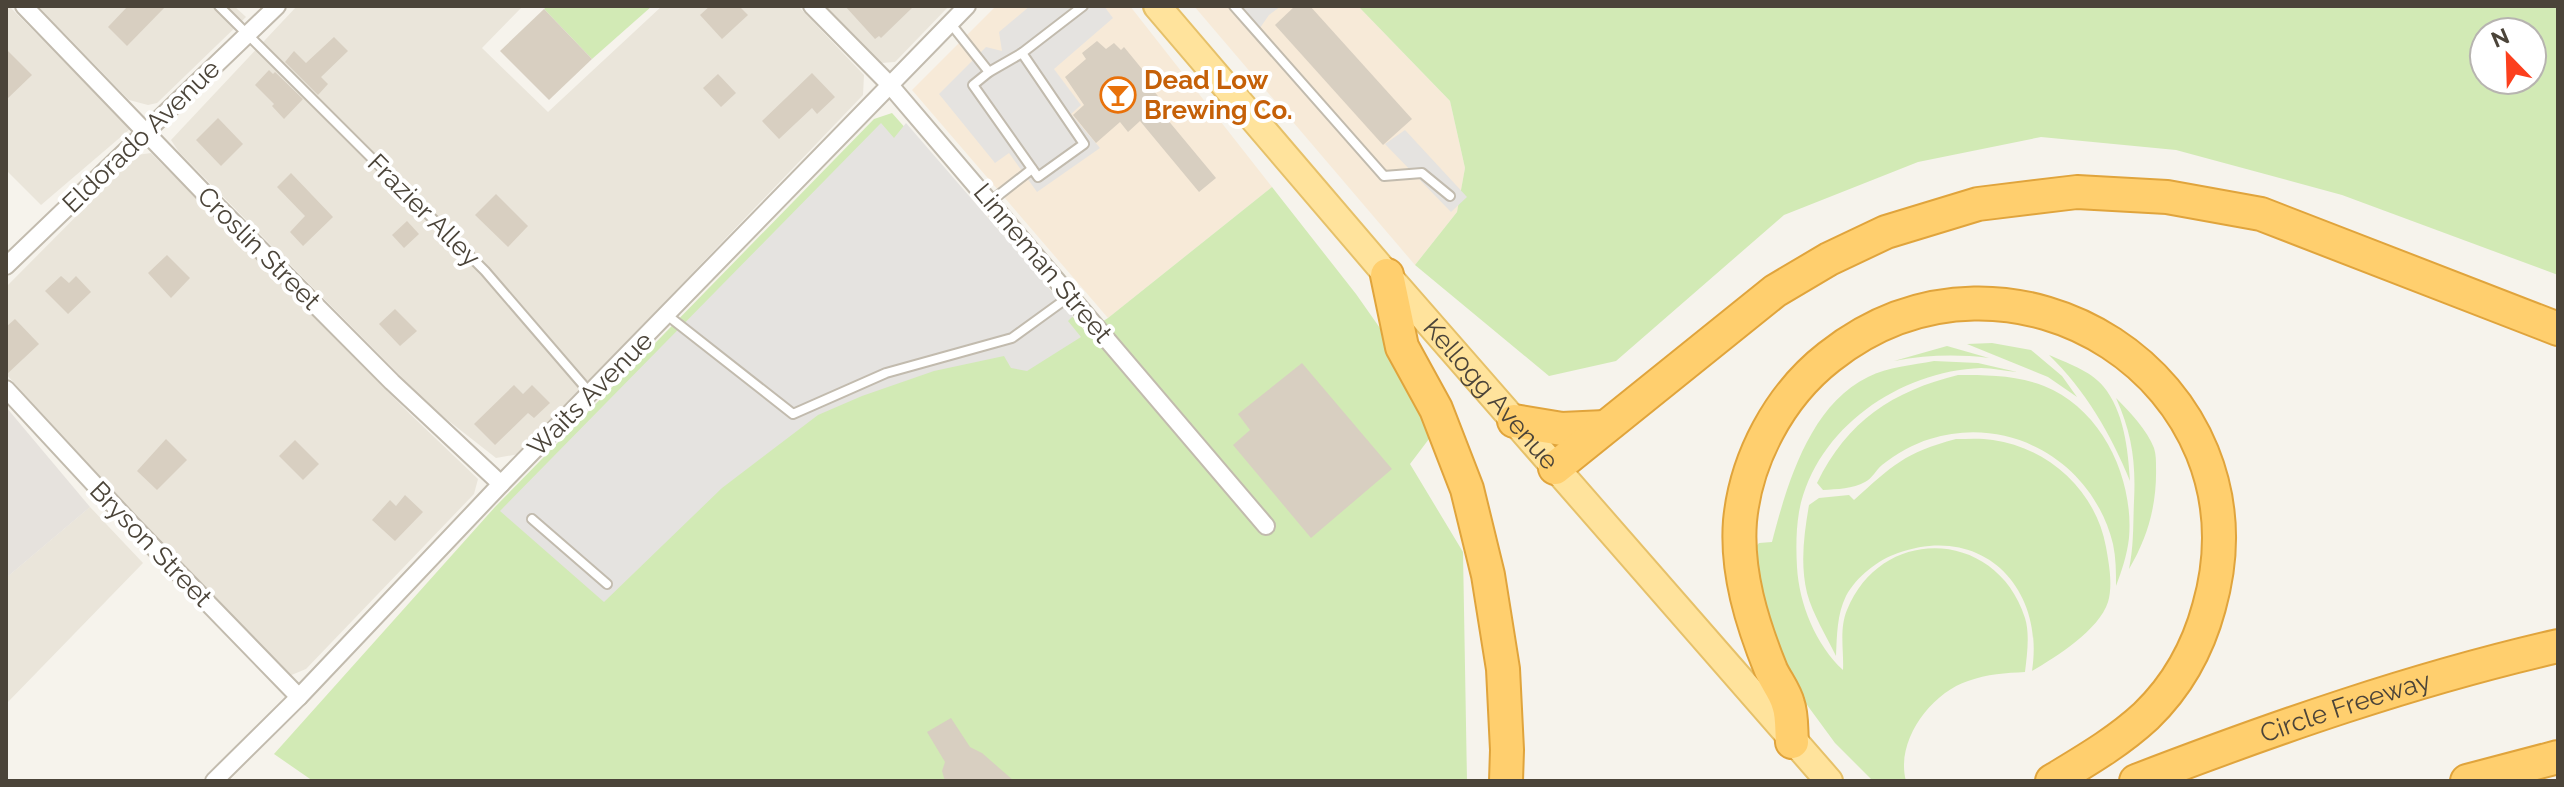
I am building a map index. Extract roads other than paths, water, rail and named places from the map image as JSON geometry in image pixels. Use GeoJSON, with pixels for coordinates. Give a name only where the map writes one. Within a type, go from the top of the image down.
{"type":"FeatureCollection","features":[{"type":"Feature","properties":{"kind":"highway"},"geometry":{"type":"LineString","coordinates":[[1555,468],[1775,291],[1829,259],[1886,232],[1978,204],[2077,192],[2167,197],[2261,214],[2558,329]]}},
{"type":"Feature","properties":{"kind":"highway"},"geometry":{"type":"LineString","coordinates":[[1387,275],[1402,347],[1436,409],[1467,489],[1488,575],[1503,669],[1506,781]]}},
{"type":"Feature","properties":{"kind":"highway"},"geometry":{"type":"LineString","coordinates":[[1792,742],[1789,705],[1765,654],[1745,591],[1741,567],[1740,521],[1749,480],[1768,430],[1799,385],[1821,364],[1864,333],[1894,319],[1951,305],[2007,305],[2035,309],[2111,342],[2158,382],[2177,404],[2190,426],[2203,458],[2219,519],[2217,574],[2203,630],[2189,659],[2147,715],[2106,748],[2052,781]]}},
{"type":"Feature","properties":{"kind":"highway"},"geometry":{"type":"LineString","coordinates":[[1514,421],[1562,429],[1605,427]]}},
{"type":"Feature","properties":{"kind":"highway","name":"Circle Freeway"},"geometry":{"type":"LineString","coordinates":[[2136,781],[2364,698],[2558,646]]}},
{"type":"Feature","properties":{"kind":"highway"},"geometry":{"type":"LineString","coordinates":[[2467,781],[2558,757]]}},
{"type":"Feature","properties":{"kind":"main road","name":"Kellogg Avenue"},"geometry":{"type":"LineString","coordinates":[[1157,6],[1387,275],[1829,781]]}},
{"type":"Feature","properties":{"kind":"street","name":"Croslin Street"},"geometry":{"type":"LineString","coordinates":[[24,6],[392,382],[501,484]]}},
{"type":"Feature","properties":{"kind":"street","name":"Eldorado Avenue"},"geometry":{"type":"LineString","coordinates":[[6,266],[277,6]]}},
{"type":"Feature","properties":{"kind":"street","name":"Linneman Street"},"geometry":{"type":"LineString","coordinates":[[812,6],[889,84],[1266,526]]}},
{"type":"Feature","properties":{"kind":"street","name":"Waits Avenue"},"geometry":{"type":"LineString","coordinates":[[214,781],[299,697],[501,484],[967,6]]}},
{"type":"Feature","properties":{"kind":"street","name":"Bryson Street"},"geometry":{"type":"LineString","coordinates":[[6,389],[132,525],[299,697]]}},
{"type":"Feature","properties":{"kind":"lane","name":"Frazier Alley"},"geometry":{"type":"LineString","coordinates":[[219,6],[485,271],[591,394]]}},
{"type":"Feature","properties":{"kind":"lane"},"geometry":{"type":"LineString","coordinates":[[1022,53],[1084,144],[1038,177],[973,85],[1022,53],[1083,6]]}},
{"type":"Feature","properties":{"kind":"lane"},"geometry":{"type":"LineString","coordinates":[[1234,6],[1384,176],[1422,173],[1450,196]]}},
{"type":"Feature","properties":{"kind":"lane"},"geometry":{"type":"LineString","coordinates":[[950,23],[989,72]]}},
{"type":"Feature","properties":{"kind":"lane"},"geometry":{"type":"LineString","coordinates":[[991,201],[1032,169]]}},
{"type":"Feature","properties":{"kind":"lane"},"geometry":{"type":"LineString","coordinates":[[667,315],[793,414],[886,373],[1012,338],[1071,295]]}},
{"type":"Feature","properties":{"kind":"lane"},"geometry":{"type":"LineString","coordinates":[[532,519],[607,584]]}},
{"type":"Feature","properties":{"kind":"place","name":"Dead Low Brewing Co."},"geometry":{"type":"Point","coordinates":[1118,95]}}]}
